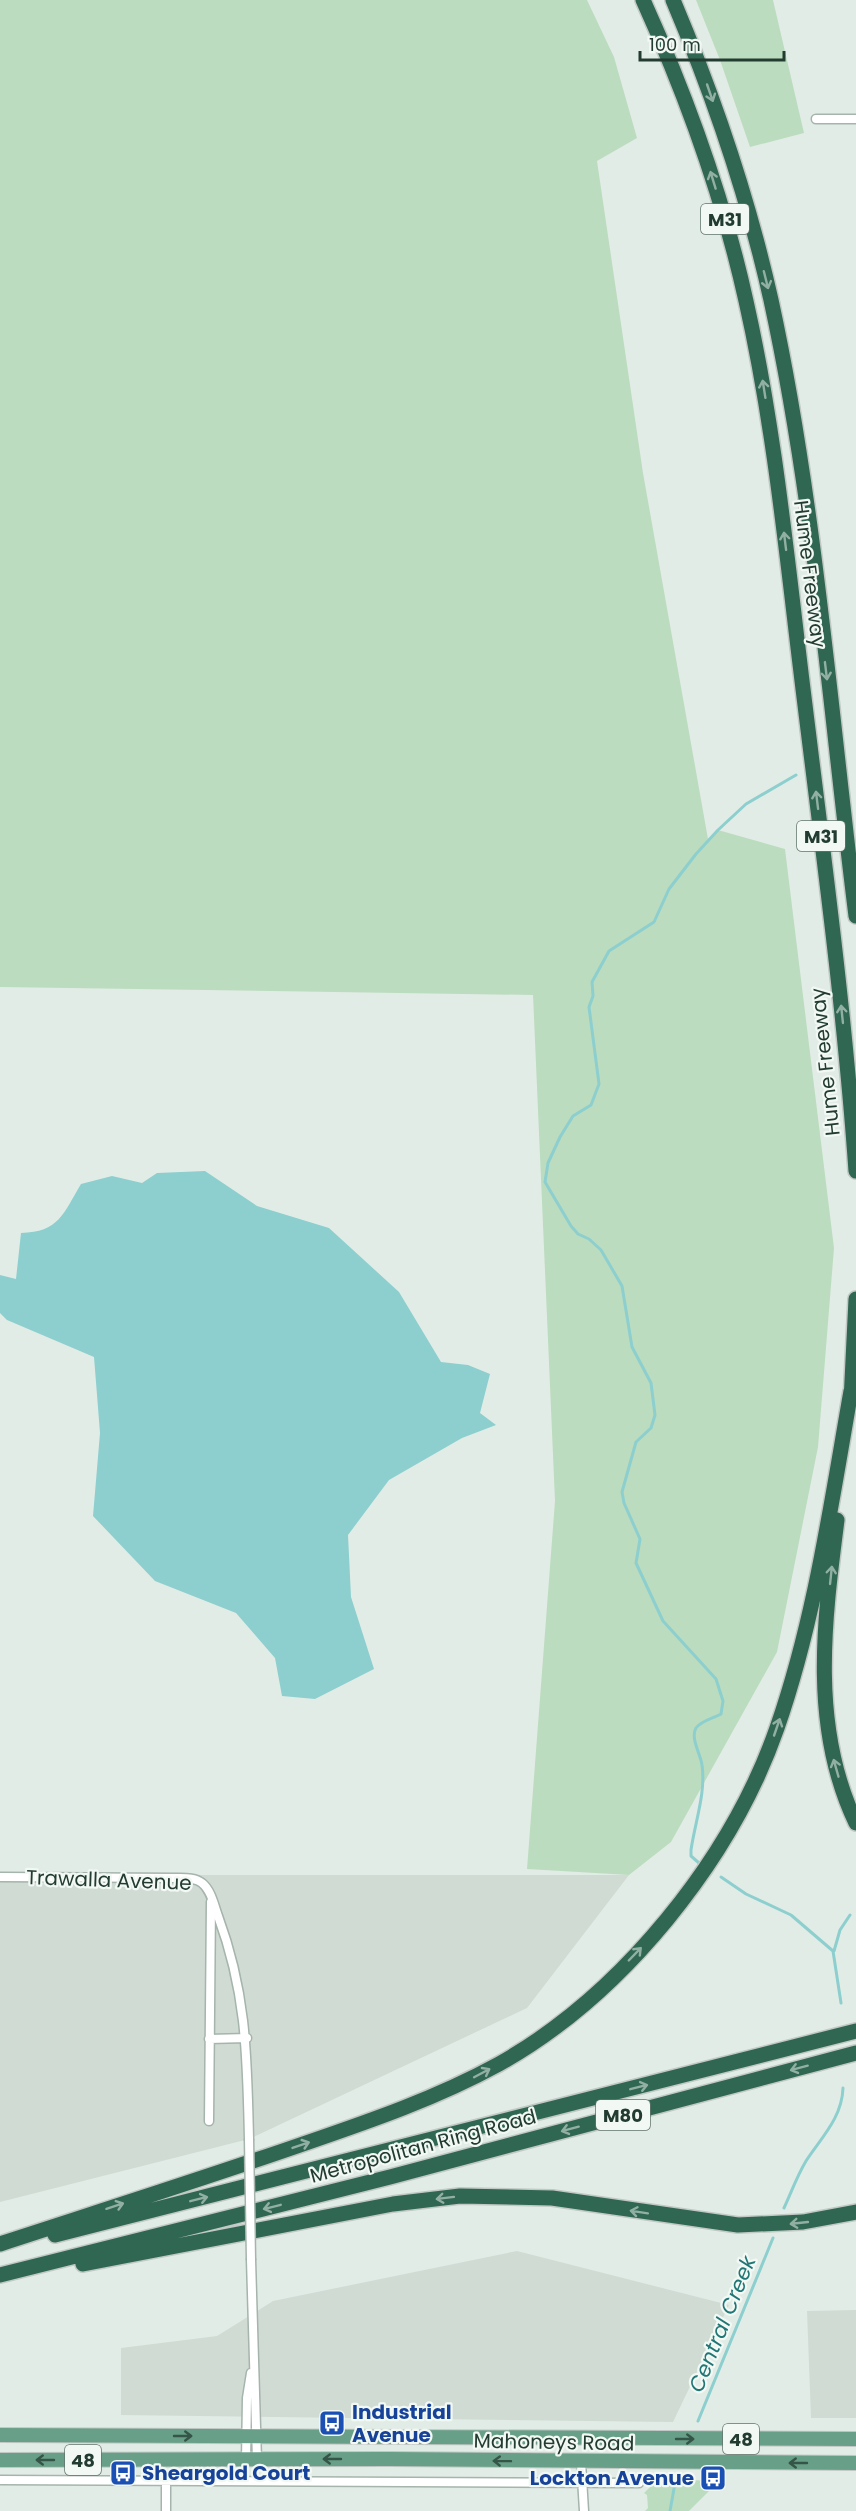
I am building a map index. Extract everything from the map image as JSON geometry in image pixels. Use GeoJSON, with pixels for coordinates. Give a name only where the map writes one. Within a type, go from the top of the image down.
{"type":"FeatureCollection","features":[{"type":"Feature","properties":{"kind":"highway","name":"Hume Freeway"},"geometry":{"type":"LineString","coordinates":[[643,0],[686,102],[710,169],[746,299],[760,365],[773,447],[821,837],[856,1171]]}},
{"type":"Feature","properties":{"kind":"highway","name":"Hume Freeway"},"geometry":{"type":"LineString","coordinates":[[673,0],[701,68],[728,145],[749,216],[775,320],[798,446],[856,916]]}},
{"type":"Feature","properties":{"kind":"highway"},"geometry":{"type":"LineString","coordinates":[[856,1299],[851,1391],[826,1624],[823,1679],[832,1753],[856,1823]]}},
{"type":"Feature","properties":{"kind":"highway"},"geometry":{"type":"LineString","coordinates":[[0,2244],[279,2152],[439,2094],[502,2062],[549,2030],[598,1990],[637,1953],[676,1908],[711,1860],[756,1781],[777,1729],[804,1642],[851,1391]]}},
{"type":"Feature","properties":{"kind":"highway","name":"Metropolitan Ring Road"},"geometry":{"type":"LineString","coordinates":[[0,2250],[856,2031]]}},
{"type":"Feature","properties":{"kind":"highway","name":"Metropolitan Ring Road"},"geometry":{"type":"LineString","coordinates":[[0,2275],[390,2177],[856,2053]]}},
{"type":"Feature","properties":{"kind":"highway"},"geometry":{"type":"LineString","coordinates":[[0,2281],[393,2204],[460,2196],[552,2198],[738,2225],[803,2222],[856,2212]]}},
{"type":"Feature","properties":{"kind":"main road","name":"Mahoneys Road"},"geometry":{"type":"LineString","coordinates":[[0,2434],[856,2439]]}},
{"type":"Feature","properties":{"kind":"main road"},"geometry":{"type":"LineString","coordinates":[[160,2436],[166,2461]]}},
{"type":"Feature","properties":{"kind":"main road"},"geometry":{"type":"LineString","coordinates":[[626,2438],[626,2462]]}},
{"type":"Feature","properties":{"kind":"main road","name":"Mahoneys Road"},"geometry":{"type":"LineString","coordinates":[[0,2460],[856,2463]]}},
{"type":"Feature","properties":{"kind":"street"},"geometry":{"type":"LineString","coordinates":[[816,119],[856,119]]}},
{"type":"Feature","properties":{"kind":"street","name":"Trawalla Avenue"},"geometry":{"type":"LineString","coordinates":[[0,1877],[192,1879],[202,1883],[211,1896]]}},
{"type":"Feature","properties":{"kind":"street"},"geometry":{"type":"LineString","coordinates":[[211,1896],[229,1945],[239,1983],[247,2038],[252,2460]]}},
{"type":"Feature","properties":{"kind":"street"},"geometry":{"type":"LineString","coordinates":[[209,2121],[211,1896]]}},
{"type":"Feature","properties":{"kind":"street"},"geometry":{"type":"LineString","coordinates":[[209,2038],[247,2038]]}},
{"type":"Feature","properties":{"kind":"street"},"geometry":{"type":"LineString","coordinates":[[581,2462],[584,2511]]}},
{"type":"Feature","properties":{"kind":"street","name":"Mahoneys Road"},"geometry":{"type":"LineString","coordinates":[[0,2480],[639,2483]]}},
{"type":"Feature","properties":{"kind":"street"},"geometry":{"type":"LineString","coordinates":[[166,2481],[166,2511]]}},
{"type":"Feature","properties":{"kind":"shaded area"},"geometry":{"type":"Polygon","coordinates":[[[0,1875],[629,1875],[527,2008],[249,2139],[0,2202],[0,1875]]]}},
{"type":"Feature","properties":{"kind":"shaded area"},"geometry":{"type":"Polygon","coordinates":[[[517,2251],[729,2305],[673,2422],[121,2415],[121,2348],[217,2336],[273,2301],[517,2251]]]}},
{"type":"Feature","properties":{"kind":"shaded area"},"geometry":{"type":"Polygon","coordinates":[[[856,2310],[856,2418],[811,2418],[807,2311],[856,2310]]]}},
{"type":"Feature","properties":{"kind":"green space"},"geometry":{"type":"Polygon","coordinates":[[[0,0],[587,0],[614,57],[637,138],[597,161],[643,473],[708,839],[718,830],[785,849],[834,1248],[818,1447],[777,1652],[671,1842],[629,1875],[527,1869],[555,1501],[533,995],[0,987],[0,0]]]}},
{"type":"Feature","properties":{"kind":"green space"},"geometry":{"type":"Polygon","coordinates":[[[696,0],[773,0],[804,133],[750,147],[720,60],[696,0]]]}},
{"type":"Feature","properties":{"kind":"green space"},"geometry":{"type":"Polygon","coordinates":[[[644,2477],[708,2481],[714,2486],[689,2511],[645,2511],[648,2508],[647,2495],[644,2493],[650,2487],[644,2477]]]}},
{"type":"Feature","properties":{"kind":"water"},"geometry":{"type":"Polygon","coordinates":[[[205,1171],[257,1206],[329,1228],[399,1292],[441,1362],[468,1365],[490,1374],[480,1413],[496,1425],[462,1438],[389,1480],[348,1535],[351,1597],[374,1669],[315,1699],[282,1696],[275,1658],[236,1613],[155,1581],[93,1516],[100,1433],[94,1357],[7,1320],[0,1313],[0,1275],[16,1279],[21,1233],[34,1232],[52,1225],[64,1212],[81,1184],[112,1176],[142,1183],[157,1173],[205,1171]]]}},
{"type":"Feature","properties":{"kind":"waterway","name":"Central Creek"},"geometry":{"type":"LineString","coordinates":[[699,1863],[691,1856],[703,1776],[694,1732],[701,1723],[721,1714],[723,1701],[716,1679],[663,1621],[636,1563],[640,1539],[624,1503],[622,1492],[636,1442],[651,1428],[655,1415],[651,1383],[632,1347],[622,1286],[601,1250],[589,1239],[578,1234],[571,1226],[545,1182],[548,1163],[560,1137],[573,1116],[591,1105],[599,1084],[589,1007],[593,996],[592,982],[609,951],[654,922],[669,889],[718,830],[746,804],[796,775]]}},
{"type":"Feature","properties":{"kind":"waterway","name":"Central Creek"},"geometry":{"type":"LineString","coordinates":[[721,1877],[746,1894],[791,1915],[833,1951],[841,2003]]}},
{"type":"Feature","properties":{"kind":"waterway"},"geometry":{"type":"LineString","coordinates":[[834,1951],[840,1930],[850,1915]]}},
{"type":"Feature","properties":{"kind":"waterway","name":"Central Creek"},"geometry":{"type":"LineString","coordinates":[[784,2208],[806,2161],[835,2118],[842,2099],[843,2088]]}},
{"type":"Feature","properties":{"kind":"waterway","name":"Central Creek"},"geometry":{"type":"LineString","coordinates":[[698,2421],[773,2238]]}},
{"type":"Feature","properties":{"kind":"waterway","name":"Central Creek"},"geometry":{"type":"LineString","coordinates":[[670,2511],[675,2483]]}},
{"type":"Feature","properties":{"kind":"place","name":"Industrial Avenue"},"geometry":{"type":"Point","coordinates":[332,2423]}},
{"type":"Feature","properties":{"kind":"place","name":"Sheargold Court"},"geometry":{"type":"Point","coordinates":[123,2473]}},
{"type":"Feature","properties":{"kind":"place","name":"Lockton Avenue"},"geometry":{"type":"Point","coordinates":[713,2478]}}]}
